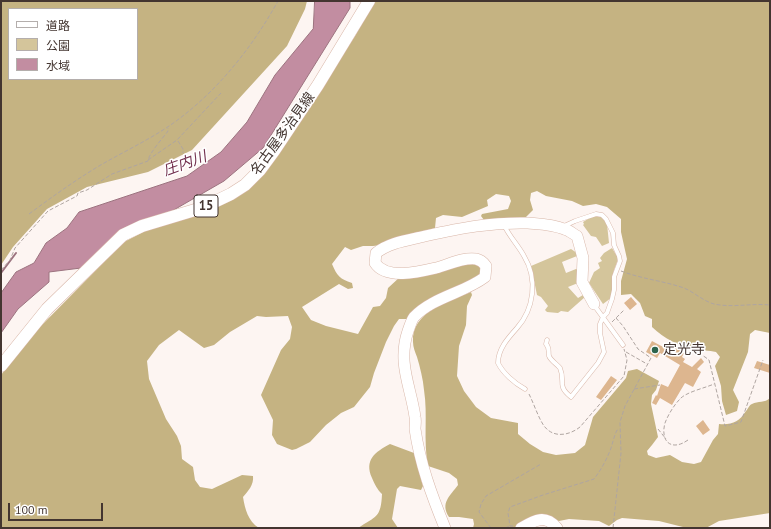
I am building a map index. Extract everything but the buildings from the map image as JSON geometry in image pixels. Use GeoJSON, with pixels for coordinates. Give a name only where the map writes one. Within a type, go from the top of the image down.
{"type":"FeatureCollection","features":[{"type":"Feature","properties":{"kind":"main road","name":"名古屋多治見線"},"geometry":{"type":"LineString","coordinates":[[1,366],[47,309],[123,235],[142,226],[196,210],[210,204],[231,194],[250,180],[265,164],[295,120],[370,1]]}},
{"type":"Feature","properties":{"kind":"street"},"geometry":{"type":"LineString","coordinates":[[445,528],[432,497],[421,460],[415,428],[415,418],[404,364],[405,341],[413,319],[422,310],[446,296],[479,282],[485,277],[486,266],[482,261],[468,259],[435,268],[404,273],[390,273],[378,268],[374,263],[376,253],[383,248],[394,244],[445,231],[489,223],[503,222],[542,224],[566,229],[577,236],[583,258],[582,282],[594,304]]}},
{"type":"Feature","properties":{"kind":"street"},"geometry":{"type":"LineString","coordinates":[[516,527],[542,519],[551,521],[557,528]]}},
{"type":"Feature","properties":{"kind":"lane"},"geometry":{"type":"LineString","coordinates":[[547,340],[546,344],[549,351],[549,356],[561,370],[564,391],[571,397],[598,363],[604,352],[600,329],[603,317],[607,313],[612,299],[614,277],[620,261],[620,256],[614,245],[613,233],[602,215],[596,214],[574,221],[561,228]]}},
{"type":"Feature","properties":{"kind":"lane"},"geometry":{"type":"LineString","coordinates":[[503,222],[525,257],[529,267],[533,293],[531,303],[525,316],[501,350],[498,363],[500,368],[525,389]]}},
{"type":"Feature","properties":{"kind":"lane"},"geometry":{"type":"LineString","coordinates":[[594,304],[623,345]]}},
{"type":"Feature","properties":{"kind":"path"},"geometry":{"type":"LineString","coordinates":[[29,214],[71,184],[168,127],[197,104],[243,56],[278,1]]}},
{"type":"Feature","properties":{"kind":"path"},"geometry":{"type":"LineString","coordinates":[[1,270],[10,260],[15,248],[48,211],[77,196],[78,193],[87,190],[108,178],[112,174],[148,161],[177,140],[221,93]]}},
{"type":"Feature","properties":{"kind":"path"},"geometry":{"type":"LineString","coordinates":[[148,161],[149,156],[168,131],[168,127]]}},
{"type":"Feature","properties":{"kind":"path"},"geometry":{"type":"LineString","coordinates":[[177,140],[183,149],[183,153]]}},
{"type":"Feature","properties":{"kind":"path"},"geometry":{"type":"LineString","coordinates":[[616,269],[636,277],[684,288],[714,304],[731,306],[756,304],[770,305]]}},
{"type":"Feature","properties":{"kind":"path"},"geometry":{"type":"LineString","coordinates":[[609,325],[624,310]]}},
{"type":"Feature","properties":{"kind":"path"},"geometry":{"type":"LineString","coordinates":[[613,528],[621,453],[620,422],[622,413],[651,358],[638,349],[616,318]]}},
{"type":"Feature","properties":{"kind":"path"},"geometry":{"type":"LineString","coordinates":[[683,344],[705,356],[709,360],[726,426],[741,422],[763,360]]}},
{"type":"Feature","properties":{"kind":"path"},"geometry":{"type":"LineString","coordinates":[[525,389],[544,426],[558,434],[566,435],[574,432],[624,376],[627,360],[623,345]]}},
{"type":"Feature","properties":{"kind":"path"},"geometry":{"type":"LineString","coordinates":[[625,352],[648,365]]}},
{"type":"Feature","properties":{"kind":"path"},"geometry":{"type":"LineString","coordinates":[[666,440],[664,430],[665,422],[680,398],[686,394],[715,384]]}},
{"type":"Feature","properties":{"kind":"path"},"geometry":{"type":"LineString","coordinates":[[634,390],[660,385]]}},
{"type":"Feature","properties":{"kind":"path"},"geometry":{"type":"LineString","coordinates":[[658,429],[669,444],[676,446],[682,445],[688,440]]}},
{"type":"Feature","properties":{"kind":"path"},"geometry":{"type":"LineString","coordinates":[[517,528],[508,513],[510,508],[514,505],[594,479],[605,463],[617,430],[620,430]]}},
{"type":"Feature","properties":{"kind":"path"},"geometry":{"type":"LineString","coordinates":[[491,528],[479,512],[480,504],[486,496],[541,464]]}},
{"type":"Feature","properties":{"kind":"path"},"geometry":{"type":"LineString","coordinates":[[505,528],[516,527]]}},
{"type":"Feature","properties":{"kind":"green space"},"geometry":{"type":"Polygon","coordinates":[[[596,215],[601,216],[607,224],[609,243],[602,246],[596,237],[591,236],[583,225],[583,222],[596,215]]]}},
{"type":"Feature","properties":{"kind":"green space"},"geometry":{"type":"Polygon","coordinates":[[[612,248],[618,258],[612,277],[611,298],[603,304],[589,283],[594,272],[600,268],[598,263],[602,261],[600,258],[604,253],[612,248]]]}},
{"type":"Feature","properties":{"kind":"green space"},"geometry":{"type":"Polygon","coordinates":[[[571,249],[577,253],[577,256],[562,262],[566,273],[576,269],[580,271],[578,283],[568,287],[578,298],[583,295],[585,297],[568,312],[547,312],[545,310],[548,306],[541,297],[537,295],[531,266],[571,249]]]}},
{"type":"Feature","properties":{"kind":"shaded area"},"geometry":{"type":"Polygon","coordinates":[[[1,1],[307,1],[305,9],[287,46],[192,150],[148,172],[87,187],[47,209],[13,247],[1,265],[1,1]]]}},
{"type":"Feature","properties":{"kind":"shaded area"},"geometry":{"type":"Polygon","coordinates":[[[375,1],[770,1],[770,333],[755,330],[750,334],[748,352],[733,390],[739,402],[737,411],[726,415],[722,401],[721,386],[715,366],[720,357],[716,352],[697,350],[677,343],[662,335],[652,327],[652,319],[645,316],[640,303],[631,294],[621,295],[621,281],[627,259],[621,232],[621,219],[607,207],[596,204],[583,206],[572,201],[546,196],[537,191],[531,193],[530,200],[533,210],[525,218],[484,220],[481,216],[482,214],[508,209],[511,201],[509,196],[496,194],[487,200],[488,206],[462,217],[443,215],[436,218],[435,228],[381,245],[363,246],[351,250],[345,247],[332,264],[337,274],[352,283],[353,288],[348,289],[339,284],[302,307],[311,320],[326,326],[358,334],[373,307],[380,306],[386,298],[388,288],[401,276],[468,262],[480,264],[483,273],[407,319],[399,319],[386,342],[370,387],[354,407],[341,413],[326,425],[310,442],[296,449],[292,450],[277,444],[272,435],[273,420],[261,395],[281,350],[290,339],[292,327],[288,316],[257,316],[230,332],[214,345],[204,348],[179,330],[159,345],[147,361],[149,379],[166,419],[177,436],[181,446],[182,459],[193,467],[195,480],[200,487],[212,489],[242,475],[253,476],[252,485],[243,497],[246,510],[252,522],[259,528],[1,528],[1,375],[31,336],[124,242],[147,230],[243,192],[320,91],[375,1]]]}},
{"type":"Feature","properties":{"kind":"shaded area"},"geometry":{"type":"Polygon","coordinates":[[[471,292],[472,295],[467,306],[466,325],[459,346],[457,376],[464,391],[476,407],[491,418],[518,423],[518,434],[543,452],[556,455],[575,453],[585,445],[593,417],[626,378],[628,371],[637,369],[659,381],[656,390],[652,395],[651,404],[658,437],[647,451],[648,455],[656,458],[670,455],[682,462],[694,464],[701,462],[718,434],[719,424],[735,422],[741,418],[749,406],[754,403],[766,401],[770,398],[770,513],[719,521],[706,528],[687,528],[659,521],[622,518],[609,526],[599,521],[569,519],[559,521],[552,519],[518,528],[473,528],[473,519],[449,517],[445,508],[449,496],[458,485],[457,479],[449,473],[428,466],[424,386],[413,342],[414,332],[418,323],[425,315],[452,299],[471,292]]]}},
{"type":"Feature","properties":{"kind":"shaded area"},"geometry":{"type":"Polygon","coordinates":[[[390,444],[414,453],[423,486],[421,490],[400,486],[397,489],[392,519],[398,528],[358,528],[376,516],[379,512],[382,494],[377,489],[369,466],[372,457],[390,444]]]}},
{"type":"Feature","properties":{"kind":"water"},"geometry":{"type":"Polygon","coordinates":[[[315,1],[350,1],[350,8],[263,148],[224,181],[172,211],[81,268],[49,272],[49,282],[18,309],[1,333],[1,293],[16,272],[34,263],[46,243],[67,228],[79,212],[187,176],[221,152],[247,122],[275,75],[313,29],[315,1]]]}},
{"type":"Feature","properties":{"kind":"waterway"},"geometry":{"type":"LineString","coordinates":[[1,273],[16,253]]}},
{"type":"Feature","properties":{"kind":"place","name":"定光寺"},"geometry":{"type":"Point","coordinates":[655,350]}},
{"type":"Feature","properties":{"kind":"water label","name":"庄内川"},"geometry":{"type":"Point","coordinates":[185,164]}}]}
